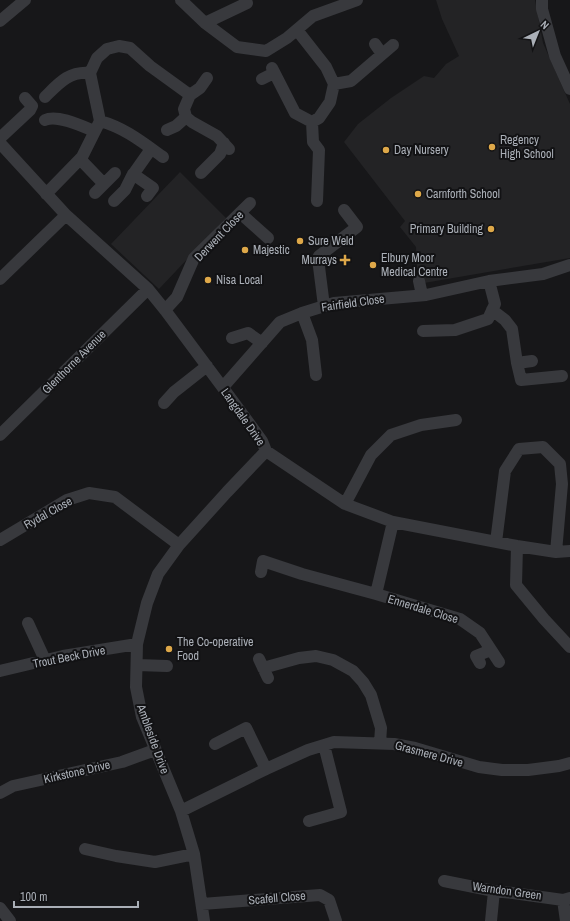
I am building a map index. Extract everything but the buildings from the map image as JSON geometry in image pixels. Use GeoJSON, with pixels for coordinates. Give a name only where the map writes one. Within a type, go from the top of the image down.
{"type":"FeatureCollection","features":[{"type":"Feature","properties":{"kind":"street"},"geometry":{"type":"LineString","coordinates":[[1,18],[25,0]]}},
{"type":"Feature","properties":{"kind":"street"},"geometry":{"type":"LineString","coordinates":[[180,0],[205,23],[237,47],[266,51],[297,30],[313,16],[357,0]]}},
{"type":"Feature","properties":{"kind":"street"},"geometry":{"type":"LineString","coordinates":[[542,0],[542,9],[555,56],[570,90]]}},
{"type":"Feature","properties":{"kind":"street"},"geometry":{"type":"LineString","coordinates":[[205,23],[247,4]]}},
{"type":"Feature","properties":{"kind":"street"},"geometry":{"type":"LineString","coordinates":[[297,30],[326,67],[334,84],[330,102],[319,118],[312,122]]}},
{"type":"Feature","properties":{"kind":"street"},"geometry":{"type":"LineString","coordinates":[[375,44],[382,54]]}},
{"type":"Feature","properties":{"kind":"street"},"geometry":{"type":"LineString","coordinates":[[334,84],[351,81],[394,45]]}},
{"type":"Feature","properties":{"kind":"street"},"geometry":{"type":"LineString","coordinates":[[46,194],[80,159],[97,126],[90,73],[97,58],[107,49],[119,46],[130,48],[150,66],[190,95]]}},
{"type":"Feature","properties":{"kind":"street"},"geometry":{"type":"LineString","coordinates":[[262,79],[273,70],[295,113],[312,122]]}},
{"type":"Feature","properties":{"kind":"street"},"geometry":{"type":"LineString","coordinates":[[45,96],[65,78],[80,72],[90,73]]}},
{"type":"Feature","properties":{"kind":"street"},"geometry":{"type":"LineString","coordinates":[[201,173],[226,146],[216,136],[186,117],[184,109],[190,95],[200,88],[207,78]]}},
{"type":"Feature","properties":{"kind":"street"},"geometry":{"type":"LineString","coordinates":[[0,138],[30,110],[32,106],[25,98]]}},
{"type":"Feature","properties":{"kind":"street"},"geometry":{"type":"LineString","coordinates":[[45,120],[50,117],[97,126],[114,125],[163,157]]}},
{"type":"Feature","properties":{"kind":"street"},"geometry":{"type":"LineString","coordinates":[[167,130],[176,126],[186,117]]}},
{"type":"Feature","properties":{"kind":"street"},"geometry":{"type":"LineString","coordinates":[[312,122],[313,142],[320,150],[317,201]]}},
{"type":"Feature","properties":{"kind":"street","name":"Langdale Drive"},"geometry":{"type":"LineString","coordinates":[[0,143],[66,214],[148,289],[223,387],[262,441],[266,452],[345,504],[393,522],[517,546],[556,552],[570,551]]}},
{"type":"Feature","properties":{"kind":"street"},"geometry":{"type":"LineString","coordinates":[[114,201],[125,190],[133,174],[151,149]]}},
{"type":"Feature","properties":{"kind":"street"},"geometry":{"type":"LineString","coordinates":[[80,159],[103,183]]}},
{"type":"Feature","properties":{"kind":"street"},"geometry":{"type":"LineString","coordinates":[[95,193],[103,183],[115,173]]}},
{"type":"Feature","properties":{"kind":"street"},"geometry":{"type":"LineString","coordinates":[[133,174],[153,188],[147,196]]}},
{"type":"Feature","properties":{"kind":"street","name":"Derwent Close"},"geometry":{"type":"LineString","coordinates":[[165,310],[177,297],[194,258],[250,203]]}},
{"type":"Feature","properties":{"kind":"street"},"geometry":{"type":"LineString","coordinates":[[324,306],[318,256],[357,227],[344,210]]}},
{"type":"Feature","properties":{"kind":"street"},"geometry":{"type":"LineString","coordinates":[[240,213],[268,238]]}},
{"type":"Feature","properties":{"kind":"street"},"geometry":{"type":"LineString","coordinates":[[0,278],[66,214]]}},
{"type":"Feature","properties":{"kind":"street","name":"Fairfield Close"},"geometry":{"type":"LineString","coordinates":[[223,387],[280,322],[302,313],[334,304],[422,295],[489,281],[543,274],[570,264]]}},
{"type":"Feature","properties":{"kind":"street"},"geometry":{"type":"LineString","coordinates":[[419,281],[422,295]]}},
{"type":"Feature","properties":{"kind":"street"},"geometry":{"type":"LineString","coordinates":[[423,331],[455,330],[488,319],[495,304],[489,281]]}},
{"type":"Feature","properties":{"kind":"street","name":"Glenthorne Avenue"},"geometry":{"type":"LineString","coordinates":[[0,435],[148,289]]}},
{"type":"Feature","properties":{"kind":"street"},"geometry":{"type":"LineString","coordinates":[[492,310],[505,320],[512,329],[518,369],[522,381],[562,376]]}},
{"type":"Feature","properties":{"kind":"street"},"geometry":{"type":"LineString","coordinates":[[302,313],[312,340],[316,376]]}},
{"type":"Feature","properties":{"kind":"street"},"geometry":{"type":"LineString","coordinates":[[232,338],[249,327],[262,343]]}},
{"type":"Feature","properties":{"kind":"street"},"geometry":{"type":"LineString","coordinates":[[518,369],[532,361]]}},
{"type":"Feature","properties":{"kind":"street"},"geometry":{"type":"LineString","coordinates":[[164,403],[174,392],[207,366]]}},
{"type":"Feature","properties":{"kind":"street"},"geometry":{"type":"LineString","coordinates":[[345,504],[371,455],[392,435],[421,425],[456,420]]}},
{"type":"Feature","properties":{"kind":"street"},"geometry":{"type":"LineString","coordinates":[[496,542],[505,471],[519,449],[543,447],[560,464],[562,484],[556,552]]}},
{"type":"Feature","properties":{"kind":"street","name":"Ambleside Drive"},"geometry":{"type":"LineString","coordinates":[[204,921],[194,854],[181,810],[142,717],[136,687],[138,644],[147,603],[158,574],[179,545],[266,452]]}},
{"type":"Feature","properties":{"kind":"street","name":"Rydal Close"},"geometry":{"type":"LineString","coordinates":[[0,540],[67,500],[89,494],[115,497],[179,545]]}},
{"type":"Feature","properties":{"kind":"street","name":"Ennerdale Close"},"geometry":{"type":"LineString","coordinates":[[376,594],[393,522]]}},
{"type":"Feature","properties":{"kind":"street"},"geometry":{"type":"LineString","coordinates":[[517,546],[516,585],[570,648]]}},
{"type":"Feature","properties":{"kind":"street","name":"Ennerdale Close"},"geometry":{"type":"LineString","coordinates":[[262,567],[302,574],[460,619],[480,633],[499,662]]}},
{"type":"Feature","properties":{"kind":"street"},"geometry":{"type":"LineString","coordinates":[[28,623],[45,660]]}},
{"type":"Feature","properties":{"kind":"street","name":"Trout Beck Drive"},"geometry":{"type":"LineString","coordinates":[[0,671],[63,656],[138,644]]}},
{"type":"Feature","properties":{"kind":"street"},"geometry":{"type":"LineString","coordinates":[[480,663],[476,656],[491,650]]}},
{"type":"Feature","properties":{"kind":"street"},"geometry":{"type":"LineString","coordinates":[[263,668],[299,658],[316,656],[333,660],[353,671],[363,682],[371,695],[381,728],[380,743]]}},
{"type":"Feature","properties":{"kind":"street"},"geometry":{"type":"LineString","coordinates":[[137,665],[167,666]]}},
{"type":"Feature","properties":{"kind":"street"},"geometry":{"type":"LineString","coordinates":[[215,744],[246,728],[266,769]]}},
{"type":"Feature","properties":{"kind":"street","name":"Grasmere Drive"},"geometry":{"type":"LineString","coordinates":[[181,810],[308,750],[334,742],[380,743],[415,748],[479,767],[502,770],[528,770],[570,763]]}},
{"type":"Feature","properties":{"kind":"street"},"geometry":{"type":"LineString","coordinates":[[309,821],[341,812],[324,745]]}},
{"type":"Feature","properties":{"kind":"street","name":"Kirkstone Drive"},"geometry":{"type":"LineString","coordinates":[[0,793],[13,786],[122,762],[155,750]]}},
{"type":"Feature","properties":{"kind":"street"},"geometry":{"type":"LineString","coordinates":[[90,853],[155,862],[194,854]]}},
{"type":"Feature","properties":{"kind":"street","name":"Warndon Green"},"geometry":{"type":"LineString","coordinates":[[441,880],[494,891],[566,899]]}},
{"type":"Feature","properties":{"kind":"street"},"geometry":{"type":"LineString","coordinates":[[491,921],[494,891]]}},
{"type":"Feature","properties":{"kind":"street","name":"Scafell Close"},"geometry":{"type":"LineString","coordinates":[[202,904],[320,895],[329,900],[336,921]]}},
{"type":"Feature","properties":{"kind":"street"},"geometry":{"type":"LineString","coordinates":[[566,899],[566,921]]}},
{"type":"Feature","properties":{"kind":"street"},"geometry":{"type":"LineString","coordinates":[[0,908],[10,921]]}},
{"type":"Feature","properties":{"kind":"shaded area","name":"Regency High School"},"geometry":{"type":"Polygon","coordinates":[[[436,0],[535,0],[543,43],[570,104],[570,258],[418,284],[416,247],[400,227],[405,221],[344,142],[358,124],[391,98],[424,76],[434,78],[446,64],[459,56],[442,19],[436,0]]]}},
{"type":"Feature","properties":{"kind":"shaded area"},"geometry":{"type":"Polygon","coordinates":[[[180,172],[226,218],[159,289],[111,244],[180,172]]]}},
{"type":"Feature","properties":{"kind":"place","name":"Regency High School"},"geometry":{"type":"Point","coordinates":[492,147]}},
{"type":"Feature","properties":{"kind":"place","name":"Day Nursery"},"geometry":{"type":"Point","coordinates":[386,150]}},
{"type":"Feature","properties":{"kind":"place","name":"Carnforth School"},"geometry":{"type":"Point","coordinates":[418,194]}},
{"type":"Feature","properties":{"kind":"place","name":"Primary Building"},"geometry":{"type":"Point","coordinates":[491,229]}},
{"type":"Feature","properties":{"kind":"place","name":"Sure Weld"},"geometry":{"type":"Point","coordinates":[300,241]}},
{"type":"Feature","properties":{"kind":"place","name":"Majestic"},"geometry":{"type":"Point","coordinates":[245,250]}},
{"type":"Feature","properties":{"kind":"place","name":"Murrays"},"geometry":{"type":"Point","coordinates":[345,260]}},
{"type":"Feature","properties":{"kind":"place","name":"Elbury Moor Medical Centre"},"geometry":{"type":"Point","coordinates":[373,265]}},
{"type":"Feature","properties":{"kind":"place","name":"Nisa Local"},"geometry":{"type":"Point","coordinates":[208,280]}},
{"type":"Feature","properties":{"kind":"place","name":"The Co-operative Food"},"geometry":{"type":"Point","coordinates":[169,649]}}]}
